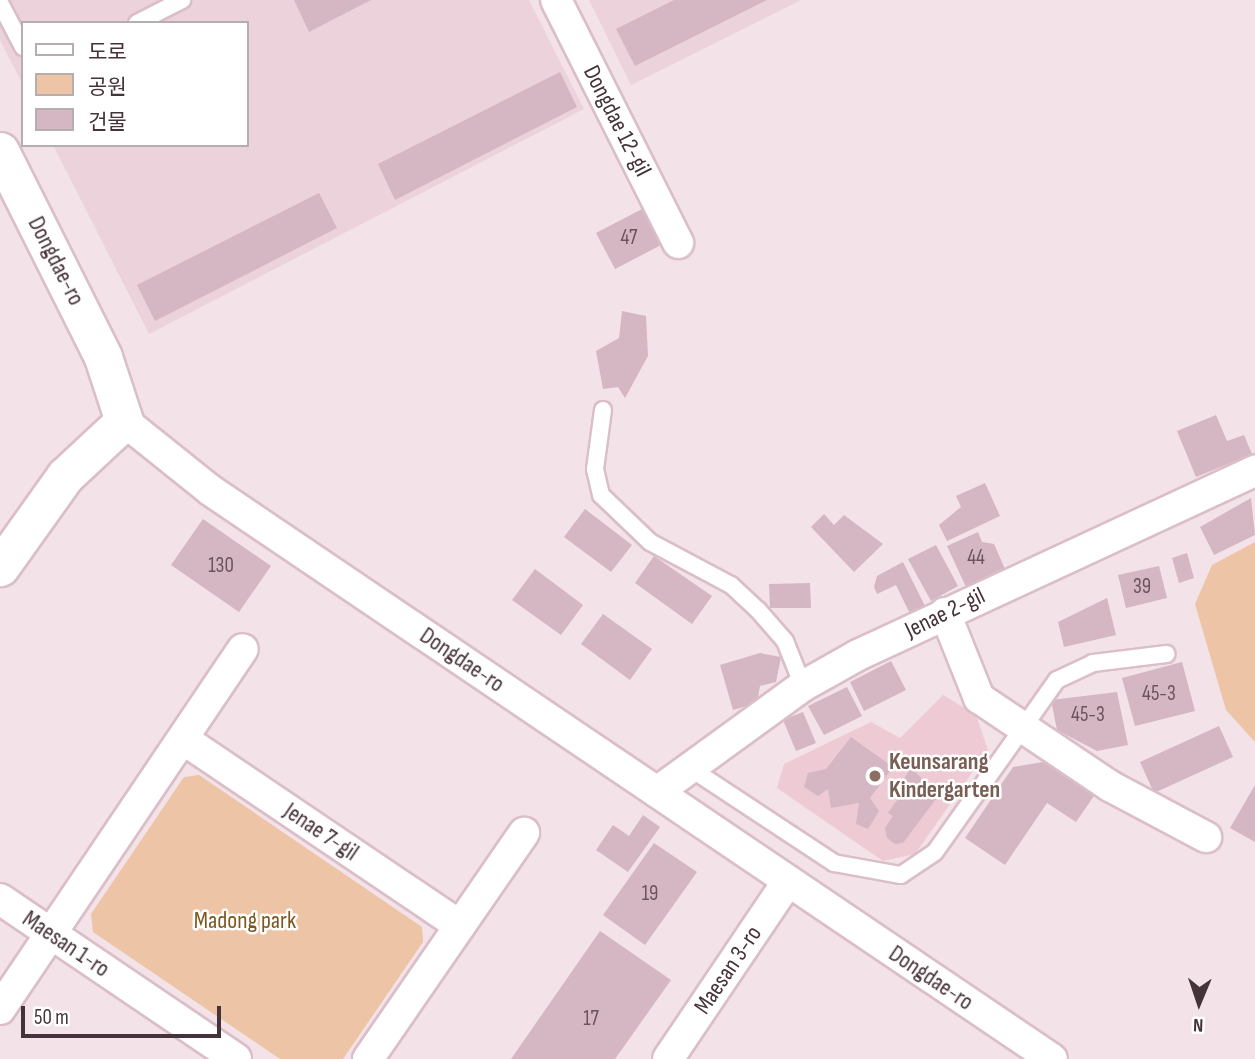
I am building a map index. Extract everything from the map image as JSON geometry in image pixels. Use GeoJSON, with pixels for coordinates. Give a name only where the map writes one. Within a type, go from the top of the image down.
{"type":"FeatureCollection","features":[{"type":"Feature","properties":{"kind":"street","name":"Dongdae 12-gil"},"geometry":{"type":"LineString","coordinates":[[556,0],[678,243]]}},
{"type":"Feature","properties":{"kind":"street","name":"Dongdae-ro"},"geometry":{"type":"LineString","coordinates":[[0,150],[103,357],[124,421],[210,489],[1052,1059]]}},
{"type":"Feature","properties":{"kind":"street"},"geometry":{"type":"LineString","coordinates":[[0,567],[65,476],[124,421]]}},
{"type":"Feature","properties":{"kind":"street","name":"Jenae 2-gil"},"geometry":{"type":"LineString","coordinates":[[657,792],[803,686],[945,613],[1255,471]]}},
{"type":"Feature","properties":{"kind":"street"},"geometry":{"type":"LineString","coordinates":[[945,613],[979,698],[1018,729],[1206,838]]}},
{"type":"Feature","properties":{"kind":"street"},"geometry":{"type":"LineString","coordinates":[[0,1009],[243,649]]}},
{"type":"Feature","properties":{"kind":"street","name":"Jenae 7-gil"},"geometry":{"type":"LineString","coordinates":[[183,739],[460,926]]}},
{"type":"Feature","properties":{"kind":"street"},"geometry":{"type":"LineString","coordinates":[[368,1059],[524,833]]}},
{"type":"Feature","properties":{"kind":"street","name":"Maesan 3-ro"},"geometry":{"type":"LineString","coordinates":[[668,1059],[788,881]]}},
{"type":"Feature","properties":{"kind":"street","name":"Maesan 1-ro"},"geometry":{"type":"LineString","coordinates":[[0,900],[236,1059]]}},
{"type":"Feature","properties":{"kind":"lane"},"geometry":{"type":"LineString","coordinates":[[141,21],[182,0]]}},
{"type":"Feature","properties":{"kind":"lane"},"geometry":{"type":"LineString","coordinates":[[0,3],[21,43]]}},
{"type":"Feature","properties":{"kind":"lane"},"geometry":{"type":"LineString","coordinates":[[603,410],[595,469],[601,495],[650,542],[731,585],[758,610],[785,641],[803,686]]}},
{"type":"Feature","properties":{"kind":"lane"},"geometry":{"type":"LineString","coordinates":[[690,768],[834,863],[878,876],[901,875],[934,852],[1018,729],[1057,680],[1093,663],[1167,654]]}},
{"type":"Feature","properties":{"kind":"shaded area"},"geometry":{"type":"Polygon","coordinates":[[[0,0],[529,0],[584,109],[149,334],[54,147],[248,147],[248,21],[21,21],[21,81],[0,40],[0,0]]]}},
{"type":"Feature","properties":{"kind":"shaded area"},"geometry":{"type":"Polygon","coordinates":[[[589,0],[801,0],[631,85],[589,0]]]}},
{"type":"Feature","properties":{"kind":"shaded area","name":"Keunsarang Kindergarten"},"geometry":{"type":"Polygon","coordinates":[[[943,695],[976,715],[988,750],[915,854],[883,861],[777,788],[784,764],[871,722],[900,738],[943,695]]]}},
{"type":"Feature","properties":{"kind":"green space"},"geometry":{"type":"Polygon","coordinates":[[[1255,542],[1255,742],[1226,710],[1195,604],[1212,565],[1255,542]]]}},
{"type":"Feature","properties":{"kind":"green space","name":"Madong park"},"geometry":{"type":"Polygon","coordinates":[[[199,775],[422,927],[423,942],[343,1059],[280,1059],[93,932],[91,914],[184,777],[199,775]]]}},
{"type":"Feature","properties":{"kind":"building"},"geometry":{"type":"Polygon","coordinates":[[[294,0],[371,0],[309,32],[294,0]]]}},
{"type":"Feature","properties":{"kind":"building"},"geometry":{"type":"Polygon","coordinates":[[[674,0],[767,0],[635,66],[616,29],[674,0]]]}},
{"type":"Feature","properties":{"kind":"building"},"geometry":{"type":"Polygon","coordinates":[[[560,72],[577,107],[395,200],[378,164],[560,72]]]}},
{"type":"Feature","properties":{"kind":"building"},"geometry":{"type":"Polygon","coordinates":[[[319,193],[337,228],[155,321],[137,285],[319,193]]]}},
{"type":"Feature","properties":{"kind":"building"},"geometry":{"type":"Polygon","coordinates":[[[644,208],[663,244],[615,269],[596,233],[644,208]]]}},
{"type":"Feature","properties":{"kind":"building"},"geometry":{"type":"Polygon","coordinates":[[[622,311],[646,316],[648,356],[625,398],[618,387],[603,389],[596,351],[619,338],[622,311]]]}},
{"type":"Feature","properties":{"kind":"building"},"geometry":{"type":"Polygon","coordinates":[[[1216,415],[1227,441],[1244,435],[1252,454],[1196,477],[1177,431],[1216,415]]]}},
{"type":"Feature","properties":{"kind":"building"},"geometry":{"type":"Polygon","coordinates":[[[985,483],[1000,516],[947,541],[939,525],[961,507],[956,496],[985,483]]]}},
{"type":"Feature","properties":{"kind":"building"},"geometry":{"type":"Polygon","coordinates":[[[1251,498],[1255,535],[1214,555],[1200,527],[1251,498]]]}},
{"type":"Feature","properties":{"kind":"building"},"geometry":{"type":"Polygon","coordinates":[[[585,509],[632,545],[611,572],[564,537],[585,509]]]}},
{"type":"Feature","properties":{"kind":"building"},"geometry":{"type":"Polygon","coordinates":[[[824,514],[834,525],[844,515],[883,544],[854,572],[811,527],[824,514]]]}},
{"type":"Feature","properties":{"kind":"building"},"geometry":{"type":"Polygon","coordinates":[[[203,519],[271,566],[239,612],[171,565],[203,519]]]}},
{"type":"Feature","properties":{"kind":"building"},"geometry":{"type":"Polygon","coordinates":[[[978,532],[982,542],[994,544],[1005,569],[966,587],[947,546],[978,532]]]}},
{"type":"Feature","properties":{"kind":"building"},"geometry":{"type":"Polygon","coordinates":[[[936,545],[958,586],[931,601],[908,559],[936,545]]]}},
{"type":"Feature","properties":{"kind":"building"},"geometry":{"type":"Polygon","coordinates":[[[1187,553],[1194,578],[1179,583],[1172,558],[1187,553]]]}},
{"type":"Feature","properties":{"kind":"building"},"geometry":{"type":"Polygon","coordinates":[[[654,556],[712,596],[692,624],[635,583],[654,556]]]}},
{"type":"Feature","properties":{"kind":"building"},"geometry":{"type":"Polygon","coordinates":[[[903,562],[925,606],[912,618],[896,585],[877,594],[874,587],[877,576],[903,562]]]}},
{"type":"Feature","properties":{"kind":"building"},"geometry":{"type":"Polygon","coordinates":[[[1159,566],[1167,598],[1126,608],[1118,575],[1159,566]]]}},
{"type":"Feature","properties":{"kind":"building"},"geometry":{"type":"Polygon","coordinates":[[[535,569],[583,605],[561,635],[512,600],[535,569]]]}},
{"type":"Feature","properties":{"kind":"building"},"geometry":{"type":"Polygon","coordinates":[[[810,583],[811,608],[770,608],[769,584],[810,583]]]}},
{"type":"Feature","properties":{"kind":"building"},"geometry":{"type":"Polygon","coordinates":[[[1107,598],[1116,635],[1064,647],[1058,622],[1107,598]]]}},
{"type":"Feature","properties":{"kind":"building"},"geometry":{"type":"Polygon","coordinates":[[[603,614],[652,649],[630,680],[581,644],[603,614]]]}},
{"type":"Feature","properties":{"kind":"building"},"geometry":{"type":"Polygon","coordinates":[[[760,653],[781,657],[776,682],[760,686],[757,703],[733,710],[720,665],[760,653]]]}},
{"type":"Feature","properties":{"kind":"building"},"geometry":{"type":"Polygon","coordinates":[[[891,661],[906,690],[864,711],[850,682],[891,661]]]}},
{"type":"Feature","properties":{"kind":"building"},"geometry":{"type":"Polygon","coordinates":[[[1182,662],[1195,711],[1135,726],[1122,678],[1182,662]]]}},
{"type":"Feature","properties":{"kind":"building"},"geometry":{"type":"Polygon","coordinates":[[[847,687],[862,716],[824,735],[808,706],[847,687]]]}},
{"type":"Feature","properties":{"kind":"building"},"geometry":{"type":"Polygon","coordinates":[[[1117,692],[1128,745],[1097,751],[1057,730],[1051,700],[1117,692]]]}},
{"type":"Feature","properties":{"kind":"building"},"geometry":{"type":"Polygon","coordinates":[[[803,712],[816,743],[796,751],[783,720],[803,712]]]}},
{"type":"Feature","properties":{"kind":"building"},"geometry":{"type":"Polygon","coordinates":[[[1219,726],[1233,757],[1154,793],[1140,762],[1219,726]]]}},
{"type":"Feature","properties":{"kind":"building"},"geometry":{"type":"Polygon","coordinates":[[[851,737],[893,767],[870,798],[879,811],[868,829],[856,824],[859,803],[831,808],[828,789],[818,796],[804,787],[808,773],[826,769],[851,737]]]}},
{"type":"Feature","properties":{"kind":"building"},"geometry":{"type":"Polygon","coordinates":[[[1043,762],[1094,796],[1076,822],[1047,803],[1005,865],[965,838],[1013,767],[1043,762]]]}},
{"type":"Feature","properties":{"kind":"building"},"geometry":{"type":"Polygon","coordinates":[[[911,768],[939,795],[903,843],[895,844],[887,838],[885,828],[893,816],[888,813],[909,783],[904,779],[911,768]]]}},
{"type":"Feature","properties":{"kind":"building"},"geometry":{"type":"Polygon","coordinates":[[[1255,785],[1255,842],[1230,828],[1255,785]]]}},
{"type":"Feature","properties":{"kind":"building"},"geometry":{"type":"Polygon","coordinates":[[[643,815],[660,827],[628,872],[596,850],[613,825],[629,836],[643,815]]]}},
{"type":"Feature","properties":{"kind":"building"},"geometry":{"type":"Polygon","coordinates":[[[654,843],[697,872],[645,945],[603,915],[654,843]]]}},
{"type":"Feature","properties":{"kind":"building"},"geometry":{"type":"Polygon","coordinates":[[[600,931],[671,980],[615,1059],[511,1059],[600,931]]]}},
{"type":"Feature","properties":{"kind":"place","name":"Keunsarang Kindergarten"},"geometry":{"type":"Point","coordinates":[875,776]}}]}
